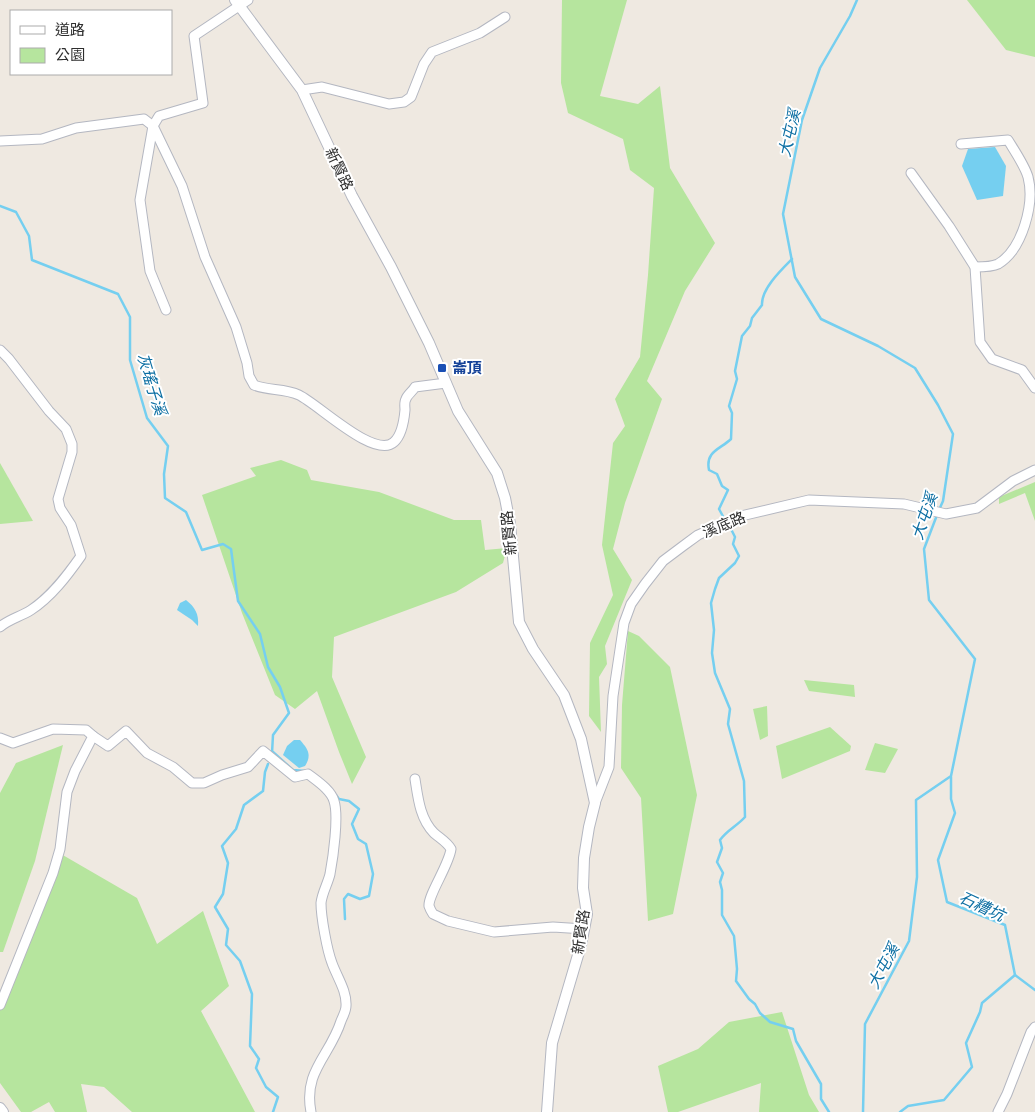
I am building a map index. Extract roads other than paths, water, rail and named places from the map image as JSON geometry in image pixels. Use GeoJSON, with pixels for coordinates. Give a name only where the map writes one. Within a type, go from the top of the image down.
{"type":"FeatureCollection","features":[{"type":"Feature","properties":{"kind":"street","name":"新賢路"},"geometry":{"type":"LineString","coordinates":[[241,2],[302,90],[352,196],[391,267],[429,343],[458,411],[497,473],[505,498],[510,524],[519,622],[533,649],[564,695],[581,739],[596,803],[589,827],[584,858],[583,888],[587,914],[581,945],[552,1043],[547,1112]]}},
{"type":"Feature","properties":{"kind":"street"},"geometry":{"type":"LineString","coordinates":[[166,310],[150,271],[140,200],[152,126],[159,116],[203,102],[194,36],[241,2]]}},
{"type":"Feature","properties":{"kind":"street"},"geometry":{"type":"LineString","coordinates":[[302,90],[322,87],[390,104],[404,102],[411,97],[424,64],[432,52],[480,33],[505,17]]}},
{"type":"Feature","properties":{"kind":"street"},"geometry":{"type":"LineString","coordinates":[[0,141],[42,139],[76,128],[144,119],[152,126],[182,186],[205,257],[236,327],[249,376],[254,385],[260,388],[284,390],[300,395],[368,442],[382,446],[393,444],[400,436],[405,399],[415,387],[446,383]]}},
{"type":"Feature","properties":{"kind":"street"},"geometry":{"type":"LineString","coordinates":[[961,144],[1008,140],[1028,176],[1033,206],[1010,254],[996,265],[975,267]]}},
{"type":"Feature","properties":{"kind":"street"},"geometry":{"type":"LineString","coordinates":[[911,173],[949,226],[975,267],[980,342],[992,359],[1022,370],[1035,388]]}},
{"type":"Feature","properties":{"kind":"street"},"geometry":{"type":"LineString","coordinates":[[0,350],[49,411],[66,429],[72,444],[72,452],[58,499],[60,508],[71,525],[81,556],[61,583],[30,611],[7,621],[0,627]]}},
{"type":"Feature","properties":{"kind":"street","name":"溪底路"},"geometry":{"type":"LineString","coordinates":[[596,803],[609,766],[613,696],[624,622],[631,604],[663,562],[698,535],[732,520],[810,500],[904,504],[946,514],[977,508],[1013,481],[1035,470]]}},
{"type":"Feature","properties":{"kind":"street"},"geometry":{"type":"LineString","coordinates":[[0,738],[13,743],[53,729],[86,730],[108,746],[126,731],[147,753],[173,767],[192,783],[204,783],[248,767],[262,751],[295,777],[308,774],[326,788],[334,801],[335,847],[330,874],[321,902],[331,962],[344,991],[346,1007],[337,1035],[317,1067],[310,1083],[308,1098],[311,1112]]}},
{"type":"Feature","properties":{"kind":"street"},"geometry":{"type":"LineString","coordinates":[[0,1006],[54,873],[60,849],[67,792],[75,771],[93,736]]}},
{"type":"Feature","properties":{"kind":"street"},"geometry":{"type":"LineString","coordinates":[[415,779],[421,813],[434,833],[447,842],[451,849],[450,858],[431,898],[429,906],[433,914],[448,921],[494,932],[553,927],[584,929]]}},
{"type":"Feature","properties":{"kind":"street"},"geometry":{"type":"LineString","coordinates":[[998,1112],[1031,1032],[1035,1027]]}},
{"type":"Feature","properties":{"kind":"street"},"geometry":{"type":"LineString","coordinates":[[0,1108],[3,1112]]}},
{"type":"Feature","properties":{"kind":"water"},"geometry":{"type":"Polygon","coordinates":[[[995,147],[1006,166],[1003,196],[977,200],[962,166],[968,149],[995,147]]]}},
{"type":"Feature","properties":{"kind":"water"},"geometry":{"type":"Polygon","coordinates":[[[186,600],[196,611],[198,626],[177,610],[180,603],[186,600]]]}},
{"type":"Feature","properties":{"kind":"water"},"geometry":{"type":"Polygon","coordinates":[[[294,740],[300,740],[309,755],[305,766],[299,768],[283,755],[287,746],[294,740]]]}},
{"type":"Feature","properties":{"kind":"waterway","name":"大屯溪"},"geometry":{"type":"LineString","coordinates":[[857,0],[820,68],[802,120],[783,214],[795,277],[821,319],[878,346],[915,368],[938,405],[953,434],[943,501],[939,510]]}},
{"type":"Feature","properties":{"kind":"waterway","name":"灰瑤子溪"},"geometry":{"type":"LineString","coordinates":[[0,206],[16,212],[29,236],[32,260],[118,294],[130,317],[130,360],[147,418],[168,446],[164,474],[165,498],[186,512],[202,550],[223,544],[231,549],[238,601],[260,634],[268,667],[280,687],[289,713],[273,735],[272,753]]}},
{"type":"Feature","properties":{"kind":"waterway"},"geometry":{"type":"LineString","coordinates":[[725,520],[719,509],[728,490],[722,486],[717,474],[709,470],[709,459],[715,451],[731,439],[732,413],[729,406],[737,379],[735,371],[742,336],[762,305],[768,286],[792,259]]}},
{"type":"Feature","properties":{"kind":"waterway","name":"大屯溪"},"geometry":{"type":"LineString","coordinates":[[863,1112],[865,1024],[909,941],[917,877],[916,800],[951,776],[975,659],[929,600],[924,549],[937,515]]}},
{"type":"Feature","properties":{"kind":"waterway"},"geometry":{"type":"LineString","coordinates":[[729,525],[735,537],[733,544],[739,556],[735,563],[719,578],[711,603],[714,630],[712,653],[715,673],[730,709],[728,724],[744,781],[745,817],[720,840],[722,848],[717,862],[723,873],[720,882],[722,890],[722,915],[734,936],[737,969],[736,981],[760,1013],[770,1022],[793,1029],[796,1041],[821,1084],[821,1099],[829,1112]]}},
{"type":"Feature","properties":{"kind":"waterway"},"geometry":{"type":"LineString","coordinates":[[273,752],[293,770],[305,771]]}},
{"type":"Feature","properties":{"kind":"waterway","name":"灰瑤子溪"},"geometry":{"type":"LineString","coordinates":[[268,764],[263,791],[244,805],[236,829],[222,846],[228,863],[223,894],[215,907],[228,929],[226,945],[240,961],[252,994],[250,1046],[259,1059],[256,1068],[266,1087],[278,1097],[273,1112]]}},
{"type":"Feature","properties":{"kind":"waterway","name":"石糟坑"},"geometry":{"type":"LineString","coordinates":[[951,777],[951,799],[955,813],[938,860],[947,902],[1005,925],[1015,975],[1035,990]]}},
{"type":"Feature","properties":{"kind":"waterway"},"geometry":{"type":"LineString","coordinates":[[336,795],[339,799],[349,801],[359,809],[352,824],[358,839],[366,844],[373,874],[369,896],[360,899],[348,894],[344,899],[345,919]]}},
{"type":"Feature","properties":{"kind":"waterway"},"geometry":{"type":"LineString","coordinates":[[900,1112],[908,1106],[944,1100],[972,1067],[966,1043],[982,1003],[1015,975]]}},
{"type":"Feature","properties":{"kind":"place","name":"崙頂"},"geometry":{"type":"Point","coordinates":[442,368]}}]}
